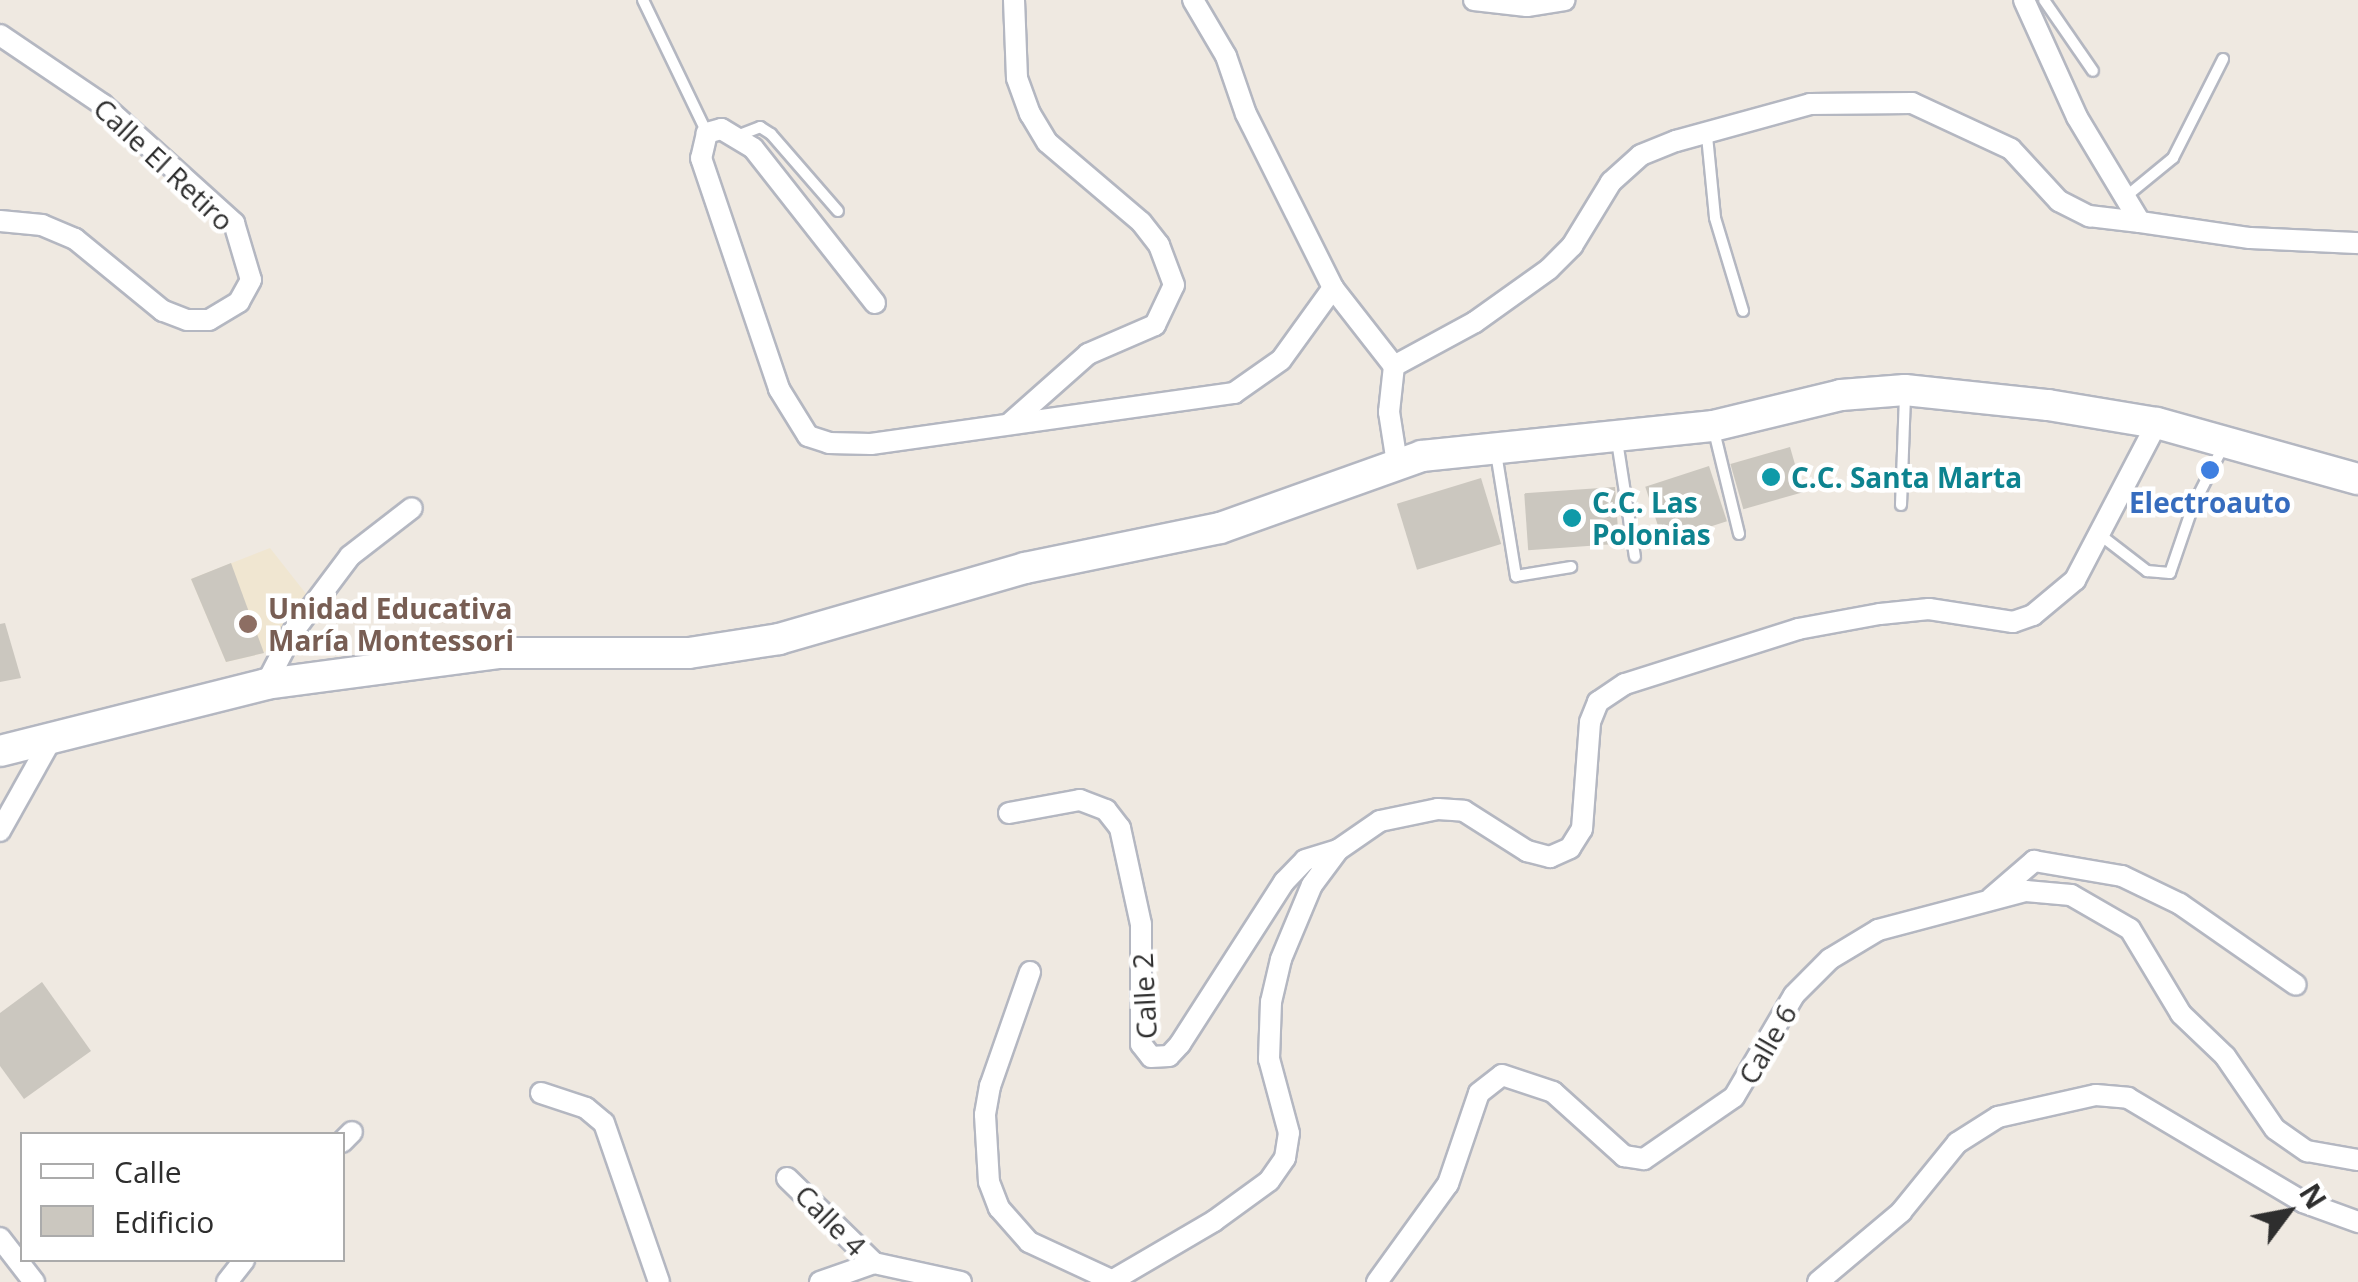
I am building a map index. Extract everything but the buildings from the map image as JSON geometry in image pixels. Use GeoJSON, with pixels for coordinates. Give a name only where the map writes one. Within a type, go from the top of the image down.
{"type":"FeatureCollection","features":[{"type":"Feature","properties":{"kind":"street"},"geometry":{"type":"LineString","coordinates":[[1010,424],[1088,354],[1155,325],[1174,285],[1159,246],[1141,222],[1046,142],[1030,114],[1017,78],[1014,0]]}},
{"type":"Feature","properties":{"kind":"street"},"geometry":{"type":"LineString","coordinates":[[1193,0],[1226,56],[1246,114],[1333,288],[1394,366],[1389,412],[1397,463]]}},
{"type":"Feature","properties":{"kind":"street"},"geometry":{"type":"LineString","coordinates":[[1474,0],[1527,6],[1565,0]]}},
{"type":"Feature","properties":{"kind":"street"},"geometry":{"type":"LineString","coordinates":[[2024,0],[2078,117],[2129,194],[2140,222]]}},
{"type":"Feature","properties":{"kind":"street","name":"Calle El Retiro"},"geometry":{"type":"LineString","coordinates":[[0,35],[102,104],[234,223],[251,280],[238,302],[210,320],[187,320],[163,310],[75,239],[42,225],[0,221]]}},
{"type":"Feature","properties":{"kind":"street"},"geometry":{"type":"LineString","coordinates":[[1394,366],[1475,322],[1549,270],[1572,246],[1611,182],[1641,156],[1810,104],[1912,104],[2011,149],[2060,201],[2089,216],[2250,238],[2358,243]]}},
{"type":"Feature","properties":{"kind":"street"},"geometry":{"type":"LineString","coordinates":[[874,304],[754,148],[721,129],[706,133],[701,158],[773,372],[808,436],[858,445],[1234,392],[1282,360],[1333,288]]}},
{"type":"Feature","properties":{"kind":"street"},"geometry":{"type":"LineString","coordinates":[[0,751],[266,684],[498,653],[689,653],[779,638],[1025,568],[1220,528],[1397,463],[1496,447],[1713,426],[1840,395],[1905,390],[2158,422],[2358,479]]}},
{"type":"Feature","properties":{"kind":"street"},"geometry":{"type":"LineString","coordinates":[[1030,972],[985,1115],[989,1182],[999,1208],[1029,1242],[1111,1282],[1214,1221],[1269,1181],[1285,1158],[1289,1134],[1269,1059],[1271,1002],[1280,958],[1312,886],[1338,850],[1380,822],[1438,809],[1464,811],[1527,851],[1550,857],[1570,848],[1582,829],[1598,702],[1625,684],[1798,629],[1880,614],[1930,610],[2013,622],[2032,615],[2076,580],[2158,422]]}},
{"type":"Feature","properties":{"kind":"street"},"geometry":{"type":"LineString","coordinates":[[266,684],[293,632],[350,556],[412,508]]}},
{"type":"Feature","properties":{"kind":"street"},"geometry":{"type":"LineString","coordinates":[[0,830],[52,738]]}},
{"type":"Feature","properties":{"kind":"street"},"geometry":{"type":"LineString","coordinates":[[0,801],[23,795]]}},
{"type":"Feature","properties":{"kind":"street","name":"Calle 2"},"geometry":{"type":"LineString","coordinates":[[1009,814],[1080,800],[1106,810],[1120,828],[1140,924],[1141,1044],[1151,1056],[1169,1056],[1180,1044],[1284,882],[1305,860],[1338,850]]}},
{"type":"Feature","properties":{"kind":"street"},"geometry":{"type":"LineString","coordinates":[[1991,898],[2034,861],[2122,876],[2180,904],[2296,985]]}},
{"type":"Feature","properties":{"kind":"street","name":"Calle 6"},"geometry":{"type":"LineString","coordinates":[[1377,1282],[1448,1184],[1479,1093],[1502,1076],[1553,1092],[1624,1156],[1644,1160],[1734,1097],[1794,995],[1830,959],[1878,930],[2026,891],[2070,894],[2102,908],[2130,930],[2180,1014],[2225,1056],[2276,1129],[2307,1151],[2336,1161],[2358,1160]]}},
{"type":"Feature","properties":{"kind":"street"},"geometry":{"type":"LineString","coordinates":[[541,1094],[586,1108],[604,1123],[660,1282]]}},
{"type":"Feature","properties":{"kind":"street"},"geometry":{"type":"LineString","coordinates":[[1818,1282],[1900,1212],[1956,1143],[2024,1108],[2096,1095],[2128,1098],[2303,1202],[2358,1222]]}},
{"type":"Feature","properties":{"kind":"street","name":"Calle 4"},"geometry":{"type":"LineString","coordinates":[[787,1178],[874,1273]]}},
{"type":"Feature","properties":{"kind":"street"},"geometry":{"type":"LineString","coordinates":[[0,1238],[34,1282]]}},
{"type":"Feature","properties":{"kind":"street"},"geometry":{"type":"LineString","coordinates":[[227,1282],[242,1262]]}},
{"type":"Feature","properties":{"kind":"street"},"geometry":{"type":"LineString","coordinates":[[820,1282],[874,1273],[960,1282]]}},
{"type":"Feature","properties":{"kind":"lane"},"geometry":{"type":"LineString","coordinates":[[644,0],[706,133]]}},
{"type":"Feature","properties":{"kind":"lane"},"geometry":{"type":"LineString","coordinates":[[2044,0],[2093,71]]}},
{"type":"Feature","properties":{"kind":"lane"},"geometry":{"type":"LineString","coordinates":[[2129,194],[2173,158],[2223,59]]}},
{"type":"Feature","properties":{"kind":"lane"},"geometry":{"type":"LineString","coordinates":[[736,136],[760,127],[771,134],[838,211]]}},
{"type":"Feature","properties":{"kind":"lane"},"geometry":{"type":"LineString","coordinates":[[1708,136],[1715,218],[1742,311]]}},
{"type":"Feature","properties":{"kind":"lane"},"geometry":{"type":"LineString","coordinates":[[1901,505],[1905,390]]}},
{"type":"Feature","properties":{"kind":"lane"},"geometry":{"type":"LineString","coordinates":[[1713,426],[1739,534]]}},
{"type":"Feature","properties":{"kind":"lane"},"geometry":{"type":"LineString","coordinates":[[1616,435],[1634,557]]}},
{"type":"Feature","properties":{"kind":"lane"},"geometry":{"type":"LineString","coordinates":[[2100,534],[2147,570],[2170,573],[2192,506],[2226,442]]}},
{"type":"Feature","properties":{"kind":"lane"},"geometry":{"type":"LineString","coordinates":[[1496,447],[1509,566],[1516,576],[1570,567]]}},
{"type":"Feature","properties":{"kind":"shaded area","name":"Unidad Educativa María Montessori"},"geometry":{"type":"Polygon","coordinates":[[[270,548],[307,595],[264,653],[226,662],[191,579],[270,548]]]}},
{"type":"Feature","properties":{"kind":"place","name":"Electroauto"},"geometry":{"type":"Point","coordinates":[2210,470]}},
{"type":"Feature","properties":{"kind":"place","name":"C.C. Santa Marta"},"geometry":{"type":"Point","coordinates":[1771,477]}},
{"type":"Feature","properties":{"kind":"place","name":"C.C. Las Polonias"},"geometry":{"type":"Point","coordinates":[1572,518]}},
{"type":"Feature","properties":{"kind":"place","name":"Unidad Educativa María Montessori"},"geometry":{"type":"Point","coordinates":[248,624]}}]}
